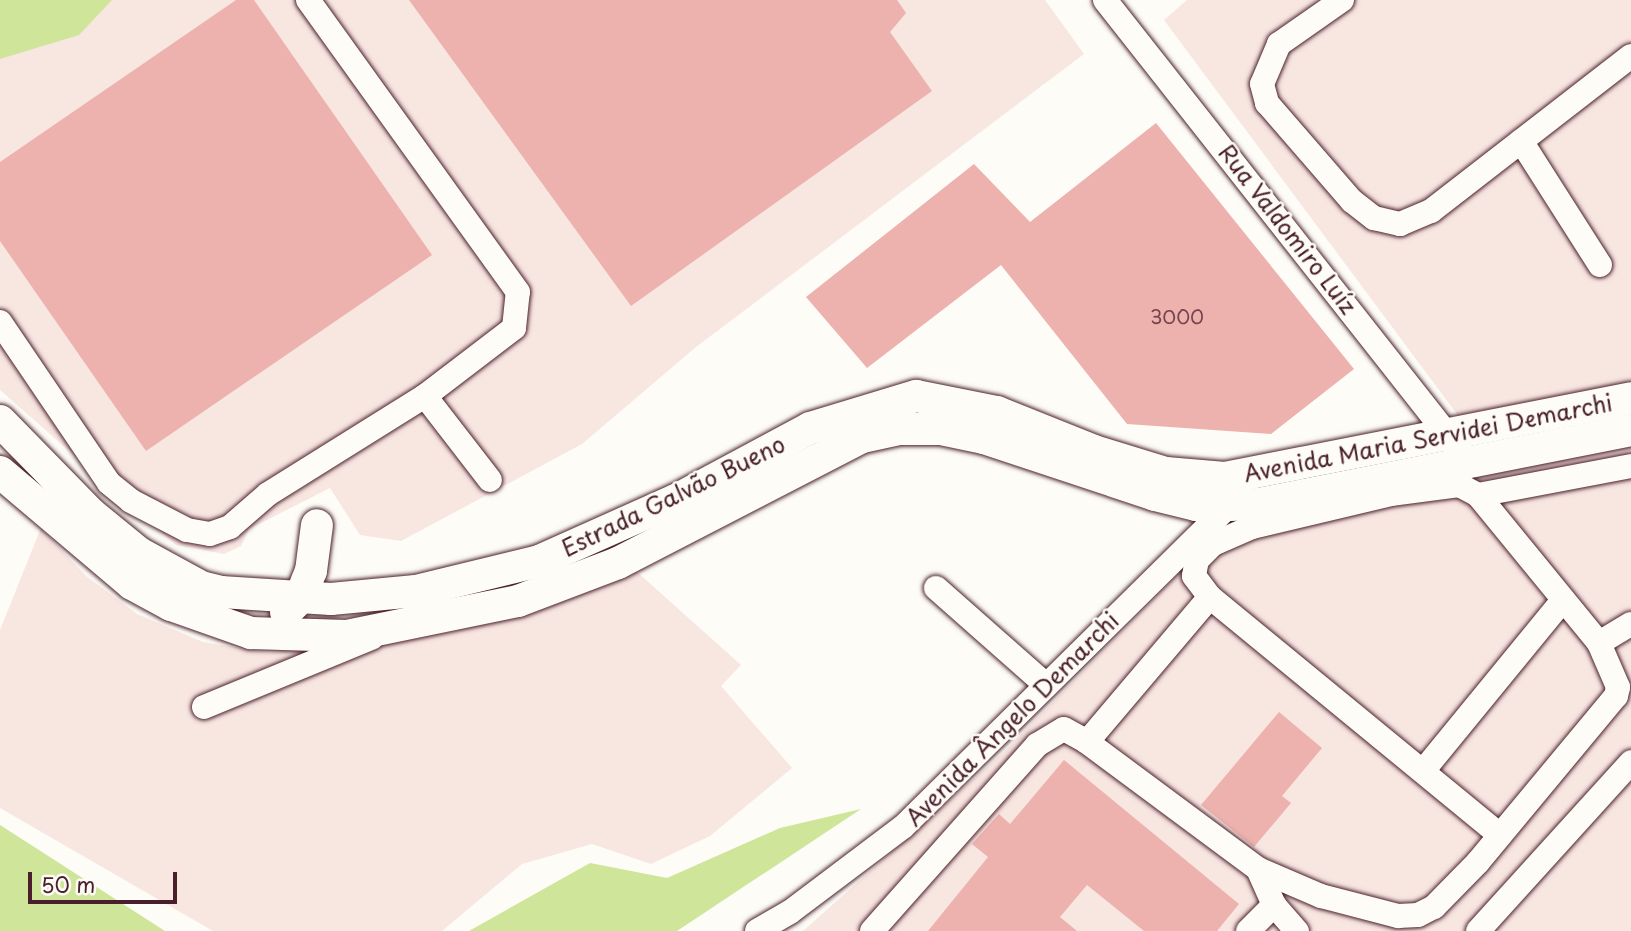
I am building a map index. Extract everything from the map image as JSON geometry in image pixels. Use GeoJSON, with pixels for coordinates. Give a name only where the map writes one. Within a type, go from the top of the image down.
{"type":"FeatureCollection","features":[{"type":"Feature","properties":{"kind":"main road","name":"Estrada Galvão Bueno"},"geometry":{"type":"LineString","coordinates":[[0,472],[78,521],[201,587],[300,598],[416,591],[539,561],[676,500],[810,428],[916,396],[941,397],[997,412],[1094,452],[1227,491]]}},
{"type":"Feature","properties":{"kind":"main road","name":"Avenida Maria Servidei Demarchi"},"geometry":{"type":"LineString","coordinates":[[1227,491],[1450,434],[1631,398]]}},
{"type":"Feature","properties":{"kind":"main road","name":"Estrada Galvão Bueno"},"geometry":{"type":"LineString","coordinates":[[0,421],[78,521],[132,584],[201,620],[288,637],[347,636],[517,601],[618,564],[739,503],[820,456],[863,437],[901,429],[941,429],[984,438],[1155,495],[1196,505],[1227,491]]}},
{"type":"Feature","properties":{"kind":"main road","name":"Avenida Maria Servidei Demarchi"},"geometry":{"type":"LineString","coordinates":[[1227,491],[1466,463],[1631,430]]}},
{"type":"Feature","properties":{"kind":"main road"},"geometry":{"type":"LineString","coordinates":[[300,598],[311,571],[317,525]]}},
{"type":"Feature","properties":{"kind":"street"},"geometry":{"type":"LineString","coordinates":[[0,323],[109,483],[131,501],[187,530],[209,534],[230,527],[268,494],[425,396],[514,328],[518,292],[308,0]]}},
{"type":"Feature","properties":{"kind":"street","name":"Rua Valdomiro Luíz"},"geometry":{"type":"LineString","coordinates":[[1105,0],[1450,434],[1466,463]]}},
{"type":"Feature","properties":{"kind":"street"},"geometry":{"type":"LineString","coordinates":[[1342,0],[1279,44],[1262,84],[1267,103],[1352,201],[1374,218],[1400,224],[1431,211],[1631,57]]}},
{"type":"Feature","properties":{"kind":"street"},"geometry":{"type":"LineString","coordinates":[[1521,141],[1600,265]]}},
{"type":"Feature","properties":{"kind":"street"},"geometry":{"type":"LineString","coordinates":[[425,396],[490,480]]}},
{"type":"Feature","properties":{"kind":"street"},"geometry":{"type":"LineString","coordinates":[[0,443],[78,521]]}},
{"type":"Feature","properties":{"kind":"street"},"geometry":{"type":"LineString","coordinates":[[0,458],[78,521]]}},
{"type":"Feature","properties":{"kind":"street"},"geometry":{"type":"LineString","coordinates":[[1478,495],[1631,466]]}},
{"type":"Feature","properties":{"kind":"street"},"geometry":{"type":"LineString","coordinates":[[872,931],[1037,745],[1052,732],[1064,729],[1087,742],[1258,869],[1321,896],[1398,916],[1418,915],[1434,907],[1500,835],[1616,696],[1617,678],[1599,643],[1478,495],[1459,485],[1439,485],[1225,537],[1204,551],[1194,568],[1197,581],[1210,597],[1500,835]]}},
{"type":"Feature","properties":{"kind":"street","name":"Avenida Ângelo Demarchi"},"geometry":{"type":"LineString","coordinates":[[757,931],[790,912],[903,827],[1046,685],[1227,491]]}},
{"type":"Feature","properties":{"kind":"street"},"geometry":{"type":"LineString","coordinates":[[936,588],[1046,685]]}},
{"type":"Feature","properties":{"kind":"street"},"geometry":{"type":"LineString","coordinates":[[1087,742],[1210,597]]}},
{"type":"Feature","properties":{"kind":"street"},"geometry":{"type":"LineString","coordinates":[[1423,771],[1563,600]]}},
{"type":"Feature","properties":{"kind":"street"},"geometry":{"type":"LineString","coordinates":[[1599,643],[1631,624]]}},
{"type":"Feature","properties":{"kind":"street"},"geometry":{"type":"LineString","coordinates":[[204,707],[391,629]]}},
{"type":"Feature","properties":{"kind":"street"},"geometry":{"type":"LineString","coordinates":[[1478,931],[1631,762]]}},
{"type":"Feature","properties":{"kind":"street"},"geometry":{"type":"LineString","coordinates":[[1258,869],[1274,905],[1297,931]]}},
{"type":"Feature","properties":{"kind":"street"},"geometry":{"type":"LineString","coordinates":[[1248,931],[1274,905]]}},
{"type":"Feature","properties":{"kind":"shaded area"},"geometry":{"type":"Polygon","coordinates":[[[0,0],[1045,0],[1084,54],[696,347],[582,444],[401,541],[360,535],[330,488],[249,529],[241,546],[224,554],[176,545],[0,390],[0,0]]]}},
{"type":"Feature","properties":{"kind":"shaded area"},"geometry":{"type":"Polygon","coordinates":[[[1187,0],[1631,0],[1631,383],[1462,421],[1164,20],[1187,0]]]}},
{"type":"Feature","properties":{"kind":"shaded area"},"geometry":{"type":"Polygon","coordinates":[[[1631,443],[1631,931],[803,931],[1005,751],[1197,555],[1486,470],[1631,443]]]}},
{"type":"Feature","properties":{"kind":"shaded area"},"geometry":{"type":"Polygon","coordinates":[[[41,528],[86,576],[137,614],[203,642],[269,653],[454,632],[636,571],[741,665],[721,686],[792,768],[710,836],[651,864],[592,844],[522,864],[442,931],[213,931],[0,808],[0,630],[41,528]]]}},
{"type":"Feature","properties":{"kind":"green space"},"geometry":{"type":"Polygon","coordinates":[[[0,0],[112,0],[79,35],[0,59],[0,0]]]}},
{"type":"Feature","properties":{"kind":"green space"},"geometry":{"type":"Polygon","coordinates":[[[861,809],[677,931],[469,931],[590,863],[667,878],[780,828],[861,809]]]}},
{"type":"Feature","properties":{"kind":"green space"},"geometry":{"type":"Polygon","coordinates":[[[0,825],[165,931],[0,931],[0,825]]]}},
{"type":"Feature","properties":{"kind":"building"},"geometry":{"type":"Polygon","coordinates":[[[236,0],[254,0],[432,255],[146,451],[0,241],[0,162],[236,0]]]}},
{"type":"Feature","properties":{"kind":"building"},"geometry":{"type":"Polygon","coordinates":[[[409,0],[897,0],[906,13],[890,32],[932,91],[631,306],[409,0]]]}},
{"type":"Feature","properties":{"kind":"building"},"geometry":{"type":"Polygon","coordinates":[[[1156,123],[1354,369],[1271,434],[1127,424],[1001,265],[867,368],[806,297],[974,164],[1030,222],[1156,123]]]}},
{"type":"Feature","properties":{"kind":"building"},"geometry":{"type":"Polygon","coordinates":[[[1279,712],[1322,748],[1282,796],[1291,803],[1254,847],[1201,805],[1279,712]]]}},
{"type":"Feature","properties":{"kind":"building"},"geometry":{"type":"Polygon","coordinates":[[[1064,760],[1239,904],[1217,931],[1144,931],[1087,885],[1060,917],[1077,931],[928,931],[988,857],[972,844],[999,814],[1010,824],[1064,760]]]}}]}
